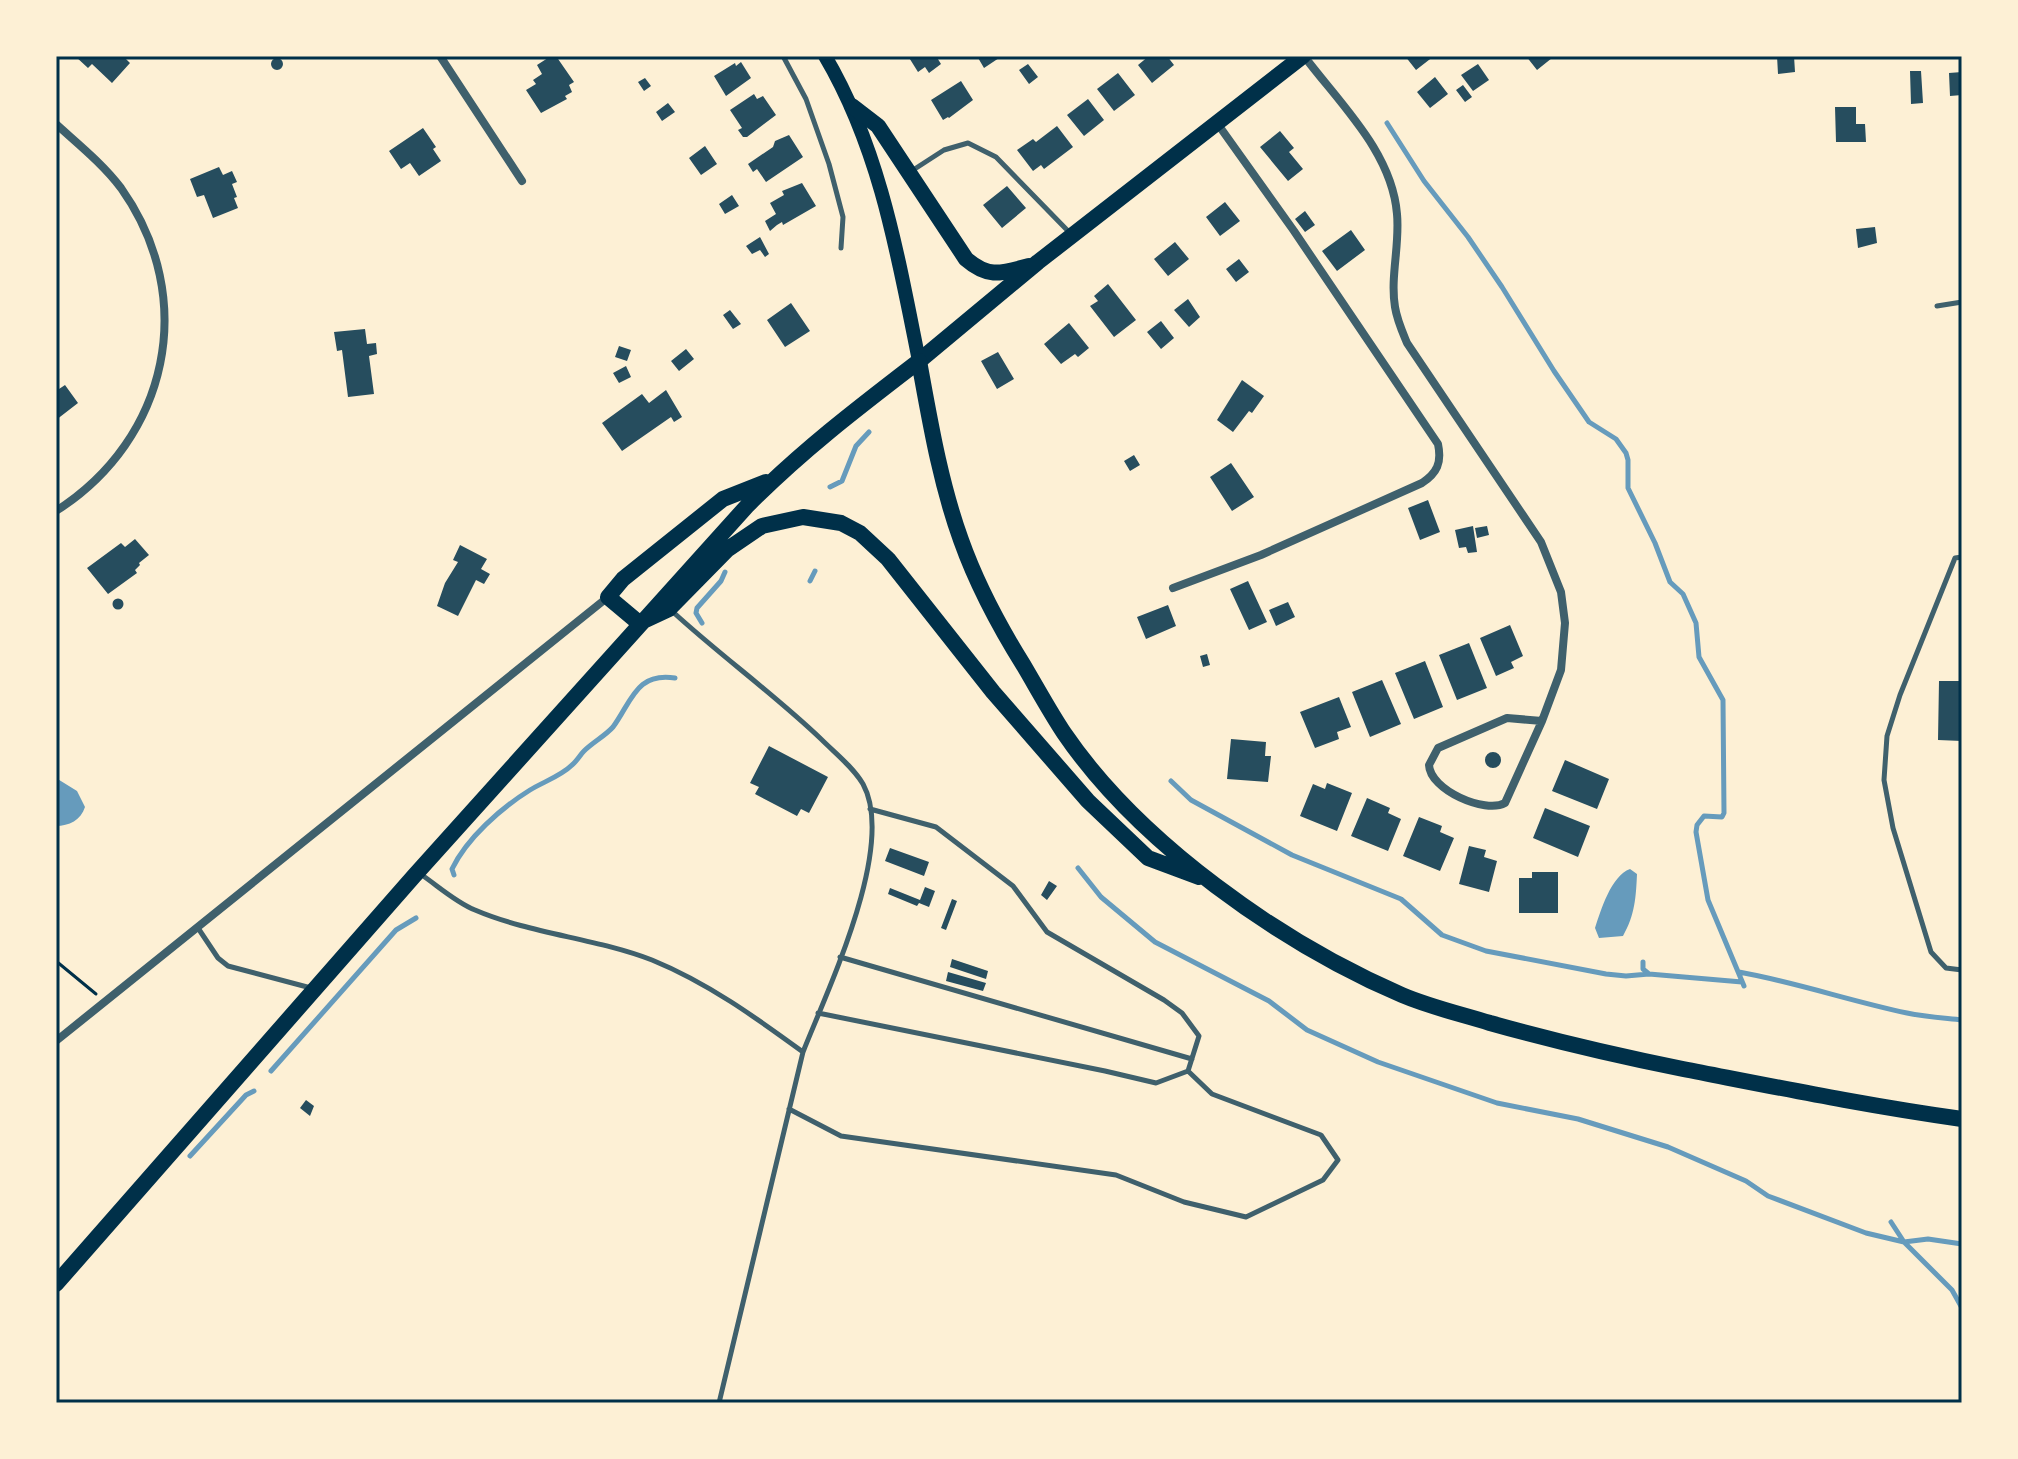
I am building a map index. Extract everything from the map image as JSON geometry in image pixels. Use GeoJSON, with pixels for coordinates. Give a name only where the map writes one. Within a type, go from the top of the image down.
{"type":"FeatureCollection","features":[{"type":"Feature","properties":{"kind":"main road"},"geometry":{"type":"LineString","coordinates":[[825,56],[862,131],[893,232],[940,471],[961,541],[991,611],[1065,734],[1112,792],[1164,843],[1259,918],[1362,976],[1406,996],[1611,1054],[1847,1102],[1962,1119]]}},
{"type":"Feature","properties":{"kind":"main road"},"geometry":{"type":"LineString","coordinates":[[664,605],[774,478],[1072,235],[1304,56]]}},
{"type":"Feature","properties":{"kind":"main road"},"geometry":{"type":"LineString","coordinates":[[852,106],[878,126],[961,252],[975,267],[992,273],[1035,265]]}},
{"type":"Feature","properties":{"kind":"main road"},"geometry":{"type":"LineString","coordinates":[[639,623],[608,597],[623,579],[723,499],[774,478]]}},
{"type":"Feature","properties":{"kind":"main road"},"geometry":{"type":"LineString","coordinates":[[56,1284],[639,623],[728,549],[762,526],[785,519],[820,518],[860,533],[888,559],[993,692],[1088,801],[1148,858],[1212,882]]}},
{"type":"Feature","properties":{"kind":"street"},"geometry":{"type":"LineString","coordinates":[[440,56],[522,181]]}},
{"type":"Feature","properties":{"kind":"street"},"geometry":{"type":"LineString","coordinates":[[1304,56],[1377,152],[1389,174],[1398,231],[1395,305],[1407,343],[1541,542],[1561,592],[1564,647],[1557,681],[1542,721],[1505,803],[1486,807],[1440,788],[1433,779],[1429,765],[1438,748],[1507,718],[1542,721]]}},
{"type":"Feature","properties":{"kind":"street"},"geometry":{"type":"LineString","coordinates":[[1173,588],[1261,555],[1422,483],[1434,475],[1441,456],[1438,444],[1217,123]]}},
{"type":"Feature","properties":{"kind":"street"},"geometry":{"type":"LineString","coordinates":[[56,124],[103,168],[134,209],[156,259],[165,317],[160,368],[143,416],[102,475],[56,511]]}},
{"type":"Feature","properties":{"kind":"street"},"geometry":{"type":"LineString","coordinates":[[56,1041],[608,597]]}},
{"type":"Feature","properties":{"kind":"lane"},"geometry":{"type":"LineString","coordinates":[[783,56],[806,99],[829,164],[843,217],[841,248]]}},
{"type":"Feature","properties":{"kind":"lane"},"geometry":{"type":"LineString","coordinates":[[909,173],[944,150],[968,143],[996,157],[1072,235]]}},
{"type":"Feature","properties":{"kind":"lane"},"geometry":{"type":"LineString","coordinates":[[1937,306],[1962,302]]}},
{"type":"Feature","properties":{"kind":"lane"},"geometry":{"type":"LineString","coordinates":[[1962,557],[1955,558],[1900,695],[1887,736],[1884,780],[1893,828],[1931,952],[1946,968],[1962,970]]}},
{"type":"Feature","properties":{"kind":"lane"},"geometry":{"type":"LineString","coordinates":[[664,605],[789,709],[846,763],[862,783],[870,809],[872,830],[868,868],[852,928],[803,1052],[719,1403]]}},
{"type":"Feature","properties":{"kind":"lane"},"geometry":{"type":"LineString","coordinates":[[870,809],[936,827],[1013,886],[1047,932],[1182,1013],[1199,1036],[1188,1071]]}},
{"type":"Feature","properties":{"kind":"lane"},"geometry":{"type":"LineString","coordinates":[[418,873],[473,909],[649,959],[675,970],[747,1011],[803,1052]]}},
{"type":"Feature","properties":{"kind":"lane"},"geometry":{"type":"LineString","coordinates":[[198,928],[218,958],[228,966],[314,989]]}},
{"type":"Feature","properties":{"kind":"lane"},"geometry":{"type":"LineString","coordinates":[[840,957],[1192,1059]]}},
{"type":"Feature","properties":{"kind":"lane"},"geometry":{"type":"LineString","coordinates":[[818,1013],[1156,1083],[1188,1071]]}},
{"type":"Feature","properties":{"kind":"lane"},"geometry":{"type":"LineString","coordinates":[[789,1109],[841,1136],[1116,1175],[1184,1202],[1246,1217],[1323,1180],[1338,1160],[1321,1135],[1212,1094],[1188,1071]]}},
{"type":"Feature","properties":{"kind":"path"},"geometry":{"type":"LineString","coordinates":[[56,961],[106,1001]]}},
{"type":"Feature","properties":{"kind":"water"},"geometry":{"type":"Polygon","coordinates":[[[56,778],[77,791],[85,807],[74,821],[56,826],[56,778]]]}},
{"type":"Feature","properties":{"kind":"water"},"geometry":{"type":"Polygon","coordinates":[[[1630,869],[1637,874],[1637,882],[1627,928],[1623,936],[1599,938],[1595,928],[1608,894],[1617,879],[1630,869]]]}},
{"type":"Feature","properties":{"kind":"building"},"geometry":{"type":"Polygon","coordinates":[[[75,56],[123,56],[130,63],[112,83],[92,64],[88,68],[75,56]]]}},
{"type":"Feature","properties":{"kind":"building"},"geometry":{"type":"Polygon","coordinates":[[[556,56],[574,82],[569,85],[572,92],[565,96],[567,99],[541,113],[526,90],[536,84],[533,80],[542,74],[537,65],[556,56]]]}},
{"type":"Feature","properties":{"kind":"building"},"geometry":{"type":"Polygon","coordinates":[[[908,56],[936,56],[941,64],[929,73],[925,67],[918,72],[908,56]]]}},
{"type":"Feature","properties":{"kind":"building"},"geometry":{"type":"Polygon","coordinates":[[[977,56],[998,56],[999,58],[984,68],[977,56]]]}},
{"type":"Feature","properties":{"kind":"building"},"geometry":{"type":"Polygon","coordinates":[[[1149,56],[1167,56],[1174,65],[1152,83],[1138,65],[1149,56]]]}},
{"type":"Feature","properties":{"kind":"building"},"geometry":{"type":"Polygon","coordinates":[[[1405,56],[1434,56],[1416,70],[1405,56]]]}},
{"type":"Feature","properties":{"kind":"building"},"geometry":{"type":"Polygon","coordinates":[[[1526,56],[1550,56],[1552,58],[1537,70],[1526,56]]]}},
{"type":"Feature","properties":{"kind":"building"},"geometry":{"type":"Polygon","coordinates":[[[1777,56],[1794,56],[1795,72],[1778,74],[1777,56]]]}},
{"type":"Feature","properties":{"kind":"building"},"geometry":{"type":"Polygon","coordinates":[[[277,58],[283,64],[277,70],[271,64],[277,58]]]}},
{"type":"Feature","properties":{"kind":"building"},"geometry":{"type":"Polygon","coordinates":[[[741,62],[751,78],[726,96],[714,76],[741,62]]]}},
{"type":"Feature","properties":{"kind":"building"},"geometry":{"type":"Polygon","coordinates":[[[1028,64],[1038,77],[1029,84],[1019,70],[1028,64]]]}},
{"type":"Feature","properties":{"kind":"building"},"geometry":{"type":"Polygon","coordinates":[[[1478,64],[1489,80],[1473,91],[1461,75],[1478,64]]]}},
{"type":"Feature","properties":{"kind":"building"},"geometry":{"type":"Polygon","coordinates":[[[1910,71],[1921,71],[1923,103],[1911,104],[1910,71]]]}},
{"type":"Feature","properties":{"kind":"building"},"geometry":{"type":"Polygon","coordinates":[[[1962,72],[1962,95],[1950,96],[1949,73],[1962,72]]]}},
{"type":"Feature","properties":{"kind":"building"},"geometry":{"type":"Polygon","coordinates":[[[1118,73],[1135,95],[1114,111],[1097,89],[1118,73]]]}},
{"type":"Feature","properties":{"kind":"building"},"geometry":{"type":"Polygon","coordinates":[[[1435,77],[1448,94],[1430,108],[1417,92],[1435,77]]]}},
{"type":"Feature","properties":{"kind":"building"},"geometry":{"type":"Polygon","coordinates":[[[645,78],[651,86],[644,91],[638,82],[645,78]]]}},
{"type":"Feature","properties":{"kind":"building"},"geometry":{"type":"Polygon","coordinates":[[[961,81],[973,100],[943,120],[931,100],[961,81]]]}},
{"type":"Feature","properties":{"kind":"building"},"geometry":{"type":"Polygon","coordinates":[[[1463,85],[1472,97],[1465,102],[1456,90],[1463,85]]]}},
{"type":"Feature","properties":{"kind":"building"},"geometry":{"type":"Polygon","coordinates":[[[754,94],[757,99],[763,96],[776,115],[743,137],[738,130],[742,128],[730,110],[754,94]]]}},
{"type":"Feature","properties":{"kind":"building"},"geometry":{"type":"Polygon","coordinates":[[[1088,99],[1104,120],[1084,136],[1067,115],[1088,99]]]}},
{"type":"Feature","properties":{"kind":"building"},"geometry":{"type":"Polygon","coordinates":[[[668,103],[675,112],[662,121],[656,112],[668,103]]]}},
{"type":"Feature","properties":{"kind":"building"},"geometry":{"type":"Polygon","coordinates":[[[1835,107],[1856,107],[1856,124],[1865,124],[1866,142],[1836,142],[1835,107]]]}},
{"type":"Feature","properties":{"kind":"building"},"geometry":{"type":"Polygon","coordinates":[[[1057,126],[1073,147],[1044,169],[1041,165],[1033,171],[1017,150],[1033,139],[1036,142],[1057,126]]]}},
{"type":"Feature","properties":{"kind":"building"},"geometry":{"type":"Polygon","coordinates":[[[423,128],[441,161],[419,176],[410,163],[401,169],[389,151],[423,128]]]}},
{"type":"Feature","properties":{"kind":"building"},"geometry":{"type":"Polygon","coordinates":[[[1280,131],[1294,148],[1289,152],[1303,169],[1288,181],[1260,147],[1280,131]]]}},
{"type":"Feature","properties":{"kind":"building"},"geometry":{"type":"Polygon","coordinates":[[[789,135],[803,157],[766,182],[757,169],[753,172],[748,164],[773,147],[775,141],[789,135]]]}},
{"type":"Feature","properties":{"kind":"building"},"geometry":{"type":"Polygon","coordinates":[[[705,146],[717,164],[701,175],[689,158],[705,146]]]}},
{"type":"Feature","properties":{"kind":"building"},"geometry":{"type":"Polygon","coordinates":[[[219,167],[223,175],[232,171],[237,182],[232,184],[238,208],[213,218],[204,195],[197,197],[190,179],[219,167]]]}},
{"type":"Feature","properties":{"kind":"building"},"geometry":{"type":"Polygon","coordinates":[[[802,183],[816,206],[770,231],[765,221],[776,214],[770,203],[784,195],[782,191],[802,183]]]}},
{"type":"Feature","properties":{"kind":"building"},"geometry":{"type":"Polygon","coordinates":[[[1007,186],[1026,208],[1002,228],[983,205],[1007,186]]]}},
{"type":"Feature","properties":{"kind":"building"},"geometry":{"type":"Polygon","coordinates":[[[732,195],[739,206],[725,214],[719,204],[732,195]]]}},
{"type":"Feature","properties":{"kind":"building"},"geometry":{"type":"Polygon","coordinates":[[[1225,202],[1240,221],[1220,236],[1206,217],[1225,202]]]}},
{"type":"Feature","properties":{"kind":"building"},"geometry":{"type":"Polygon","coordinates":[[[1305,211],[1315,225],[1305,232],[1295,219],[1305,211]]]}},
{"type":"Feature","properties":{"kind":"building"},"geometry":{"type":"Polygon","coordinates":[[[1875,227],[1877,243],[1858,248],[1856,229],[1875,227]]]}},
{"type":"Feature","properties":{"kind":"building"},"geometry":{"type":"Polygon","coordinates":[[[1351,230],[1365,250],[1337,271],[1322,251],[1351,230]]]}},
{"type":"Feature","properties":{"kind":"building"},"geometry":{"type":"Polygon","coordinates":[[[760,237],[769,254],[765,257],[760,250],[752,254],[746,246],[760,237]]]}},
{"type":"Feature","properties":{"kind":"building"},"geometry":{"type":"Polygon","coordinates":[[[1175,242],[1189,259],[1168,276],[1154,259],[1175,242]]]}},
{"type":"Feature","properties":{"kind":"building"},"geometry":{"type":"Polygon","coordinates":[[[1239,259],[1249,272],[1236,282],[1226,269],[1239,259]]]}},
{"type":"Feature","properties":{"kind":"building"},"geometry":{"type":"Polygon","coordinates":[[[1108,284],[1136,320],[1114,337],[1090,306],[1098,301],[1094,296],[1108,284]]]}},
{"type":"Feature","properties":{"kind":"building"},"geometry":{"type":"Polygon","coordinates":[[[1188,299],[1200,317],[1189,327],[1174,310],[1188,299]]]}},
{"type":"Feature","properties":{"kind":"building"},"geometry":{"type":"Polygon","coordinates":[[[791,303],[810,331],[785,347],[767,320],[791,303]]]}},
{"type":"Feature","properties":{"kind":"building"},"geometry":{"type":"Polygon","coordinates":[[[730,310],[741,324],[733,329],[723,315],[730,310]]]}},
{"type":"Feature","properties":{"kind":"building"},"geometry":{"type":"Polygon","coordinates":[[[1161,321],[1174,338],[1161,349],[1147,332],[1161,321]]]}},
{"type":"Feature","properties":{"kind":"building"},"geometry":{"type":"Polygon","coordinates":[[[1069,323],[1089,348],[1061,364],[1044,344],[1069,323]]]}},
{"type":"Feature","properties":{"kind":"building"},"geometry":{"type":"Polygon","coordinates":[[[365,329],[367,344],[376,343],[377,354],[369,356],[374,394],[348,397],[342,350],[337,351],[334,332],[365,329]]]}},
{"type":"Feature","properties":{"kind":"building"},"geometry":{"type":"Polygon","coordinates":[[[619,346],[631,350],[627,361],[615,357],[619,346]]]}},
{"type":"Feature","properties":{"kind":"building"},"geometry":{"type":"Polygon","coordinates":[[[686,349],[694,359],[679,371],[671,361],[686,349]]]}},
{"type":"Feature","properties":{"kind":"building"},"geometry":{"type":"Polygon","coordinates":[[[998,352],[1014,379],[997,389],[981,361],[998,352]]]}},
{"type":"Feature","properties":{"kind":"building"},"geometry":{"type":"Polygon","coordinates":[[[626,366],[631,377],[619,383],[613,373],[626,366]]]}},
{"type":"Feature","properties":{"kind":"building"},"geometry":{"type":"Polygon","coordinates":[[[1242,380],[1264,396],[1233,432],[1217,420],[1242,380]]]}},
{"type":"Feature","properties":{"kind":"building"},"geometry":{"type":"Polygon","coordinates":[[[65,385],[78,403],[56,420],[56,391],[65,385]]]}},
{"type":"Feature","properties":{"kind":"building"},"geometry":{"type":"Polygon","coordinates":[[[666,390],[682,417],[674,422],[671,417],[622,451],[602,423],[642,394],[649,403],[666,390]]]}},
{"type":"Feature","properties":{"kind":"building"},"geometry":{"type":"Polygon","coordinates":[[[1134,455],[1140,465],[1130,471],[1124,461],[1134,455]]]}},
{"type":"Feature","properties":{"kind":"building"},"geometry":{"type":"Polygon","coordinates":[[[1231,463],[1254,497],[1232,511],[1210,477],[1231,463]]]}},
{"type":"Feature","properties":{"kind":"building"},"geometry":{"type":"Polygon","coordinates":[[[1428,500],[1440,532],[1420,540],[1408,508],[1428,500]]]}},
{"type":"Feature","properties":{"kind":"building"},"geometry":{"type":"Polygon","coordinates":[[[1473,526],[1477,552],[1468,553],[1466,547],[1459,548],[1455,530],[1473,526]]]}},
{"type":"Feature","properties":{"kind":"building"},"geometry":{"type":"Polygon","coordinates":[[[1487,526],[1489,535],[1477,538],[1475,528],[1487,526]]]}},
{"type":"Feature","properties":{"kind":"building"},"geometry":{"type":"Polygon","coordinates":[[[135,539],[149,555],[139,563],[135,570],[137,573],[108,594],[87,568],[121,543],[125,547],[135,539]]]}},
{"type":"Feature","properties":{"kind":"building"},"geometry":{"type":"Polygon","coordinates":[[[460,545],[487,559],[481,569],[490,574],[484,584],[476,580],[458,616],[437,606],[445,583],[458,562],[453,560],[460,545]]]}},
{"type":"Feature","properties":{"kind":"building"},"geometry":{"type":"Polygon","coordinates":[[[1248,581],[1267,622],[1249,630],[1230,589],[1248,581]]]}},
{"type":"Feature","properties":{"kind":"building"},"geometry":{"type":"Polygon","coordinates":[[[118,599],[123,604],[118,609],[113,604],[118,599]]]}},
{"type":"Feature","properties":{"kind":"building"},"geometry":{"type":"Polygon","coordinates":[[[1288,602],[1295,617],[1276,626],[1269,610],[1288,602]]]}},
{"type":"Feature","properties":{"kind":"building"},"geometry":{"type":"Polygon","coordinates":[[[1168,605],[1176,626],[1146,639],[1137,617],[1168,605]]]}},
{"type":"Feature","properties":{"kind":"building"},"geometry":{"type":"Polygon","coordinates":[[[1510,625],[1523,656],[1511,662],[1514,668],[1496,676],[1480,638],[1510,625]]]}},
{"type":"Feature","properties":{"kind":"building"},"geometry":{"type":"Polygon","coordinates":[[[1469,643],[1487,688],[1457,700],[1439,655],[1469,643]]]}},
{"type":"Feature","properties":{"kind":"building"},"geometry":{"type":"Polygon","coordinates":[[[1207,654],[1210,665],[1203,667],[1200,656],[1207,654]]]}},
{"type":"Feature","properties":{"kind":"building"},"geometry":{"type":"Polygon","coordinates":[[[1425,661],[1443,707],[1414,719],[1395,673],[1425,661]]]}},
{"type":"Feature","properties":{"kind":"building"},"geometry":{"type":"Polygon","coordinates":[[[1382,680],[1401,724],[1370,737],[1352,692],[1382,680]]]}},
{"type":"Feature","properties":{"kind":"building"},"geometry":{"type":"Polygon","coordinates":[[[1939,681],[1962,681],[1962,741],[1938,740],[1939,681]]]}},
{"type":"Feature","properties":{"kind":"building"},"geometry":{"type":"Polygon","coordinates":[[[1339,697],[1351,727],[1337,732],[1339,739],[1315,748],[1300,712],[1339,697]]]}},
{"type":"Feature","properties":{"kind":"building"},"geometry":{"type":"Polygon","coordinates":[[[1231,739],[1266,742],[1265,756],[1271,756],[1268,782],[1227,779],[1231,739]]]}},
{"type":"Feature","properties":{"kind":"building"},"geometry":{"type":"Polygon","coordinates":[[[769,746],[828,777],[809,813],[801,809],[797,816],[755,794],[759,787],[750,783],[769,746]]]}},
{"type":"Feature","properties":{"kind":"building"},"geometry":{"type":"Polygon","coordinates":[[[1493,752],[1499,754],[1499,766],[1493,768],[1487,766],[1485,760],[1487,754],[1493,752]]]}},
{"type":"Feature","properties":{"kind":"building"},"geometry":{"type":"Polygon","coordinates":[[[1565,760],[1609,779],[1597,809],[1552,791],[1565,760]]]}},
{"type":"Feature","properties":{"kind":"building"},"geometry":{"type":"Polygon","coordinates":[[[1327,783],[1352,793],[1337,831],[1300,816],[1313,784],[1325,789],[1327,783]]]}},
{"type":"Feature","properties":{"kind":"building"},"geometry":{"type":"Polygon","coordinates":[[[1367,798],[1390,808],[1388,813],[1401,819],[1388,851],[1351,836],[1367,798]]]}},
{"type":"Feature","properties":{"kind":"building"},"geometry":{"type":"Polygon","coordinates":[[[1545,808],[1590,826],[1578,857],[1533,838],[1545,808]]]}},
{"type":"Feature","properties":{"kind":"building"},"geometry":{"type":"Polygon","coordinates":[[[1419,817],[1442,826],[1440,832],[1454,838],[1440,871],[1403,856],[1419,817]]]}},
{"type":"Feature","properties":{"kind":"building"},"geometry":{"type":"Polygon","coordinates":[[[1469,846],[1486,850],[1484,857],[1497,861],[1489,892],[1459,884],[1469,846]]]}},
{"type":"Feature","properties":{"kind":"building"},"geometry":{"type":"Polygon","coordinates":[[[890,848],[929,862],[924,876],[885,861],[890,848]]]}},
{"type":"Feature","properties":{"kind":"building"},"geometry":{"type":"Polygon","coordinates":[[[1532,872],[1558,872],[1558,913],[1519,913],[1519,878],[1532,878],[1532,872]]]}},
{"type":"Feature","properties":{"kind":"building"},"geometry":{"type":"Polygon","coordinates":[[[1049,881],[1057,886],[1047,900],[1041,895],[1049,881]]]}},
{"type":"Feature","properties":{"kind":"building"},"geometry":{"type":"Polygon","coordinates":[[[925,887],[935,891],[929,907],[919,903],[917,906],[888,894],[890,888],[920,900],[925,887]]]}},
{"type":"Feature","properties":{"kind":"building"},"geometry":{"type":"Polygon","coordinates":[[[952,899],[957,901],[946,930],[941,928],[952,899]]]}},
{"type":"Feature","properties":{"kind":"building"},"geometry":{"type":"Polygon","coordinates":[[[952,959],[988,971],[986,979],[950,967],[952,959]]]}},
{"type":"Feature","properties":{"kind":"building"},"geometry":{"type":"Polygon","coordinates":[[[948,972],[986,983],[983,991],[946,981],[948,972]]]}},
{"type":"Feature","properties":{"kind":"building"},"geometry":{"type":"Polygon","coordinates":[[[306,1100],[314,1106],[310,1116],[300,1108],[306,1100]]]}},
{"type":"Feature","properties":{"kind":"waterway"},"geometry":{"type":"LineString","coordinates":[[1387,123],[1424,181],[1502,287],[1589,422],[1616,439],[1626,453],[1628,488],[1670,582],[1683,594],[1696,623],[1699,657],[1723,700],[1724,813],[1722,817],[1704,816],[1696,832],[1708,900],[1744,986]]}},
{"type":"Feature","properties":{"kind":"waterway"},"geometry":{"type":"LineString","coordinates":[[830,487],[842,481],[856,446],[869,432]]}},
{"type":"Feature","properties":{"kind":"waterway"},"geometry":{"type":"LineString","coordinates":[[810,581],[815,571]]}},
{"type":"Feature","properties":{"kind":"waterway"},"geometry":{"type":"LineString","coordinates":[[702,623],[696,613],[697,608],[725,572]]}},
{"type":"Feature","properties":{"kind":"waterway"},"geometry":{"type":"LineString","coordinates":[[454,875],[452,869],[458,857],[476,835],[519,797],[574,763],[613,727],[636,690],[652,679],[675,678]]}},
{"type":"Feature","properties":{"kind":"waterway"},"geometry":{"type":"LineString","coordinates":[[1171,781],[1191,800],[1292,855],[1401,899],[1442,935],[1486,951],[1606,974],[1649,974],[1742,982]]}},
{"type":"Feature","properties":{"kind":"waterway"},"geometry":{"type":"LineString","coordinates":[[1078,868],[1101,897],[1155,942],[1269,1001],[1307,1030],[1378,1062],[1497,1103],[1578,1119],[1668,1147],[1746,1181],[1768,1196],[1866,1233],[1904,1242],[1928,1239],[1962,1244]]}},
{"type":"Feature","properties":{"kind":"waterway"},"geometry":{"type":"LineString","coordinates":[[271,1071],[396,930],[416,918]]}},
{"type":"Feature","properties":{"kind":"waterway"},"geometry":{"type":"LineString","coordinates":[[1643,962],[1643,969],[1649,974]]}},
{"type":"Feature","properties":{"kind":"waterway"},"geometry":{"type":"LineString","coordinates":[[1739,972],[1907,1013],[1962,1020]]}},
{"type":"Feature","properties":{"kind":"waterway"},"geometry":{"type":"LineString","coordinates":[[190,1156],[246,1095],[254,1091]]}},
{"type":"Feature","properties":{"kind":"waterway"},"geometry":{"type":"LineString","coordinates":[[1891,1222],[1904,1242],[1952,1290],[1962,1308]]}}]}
